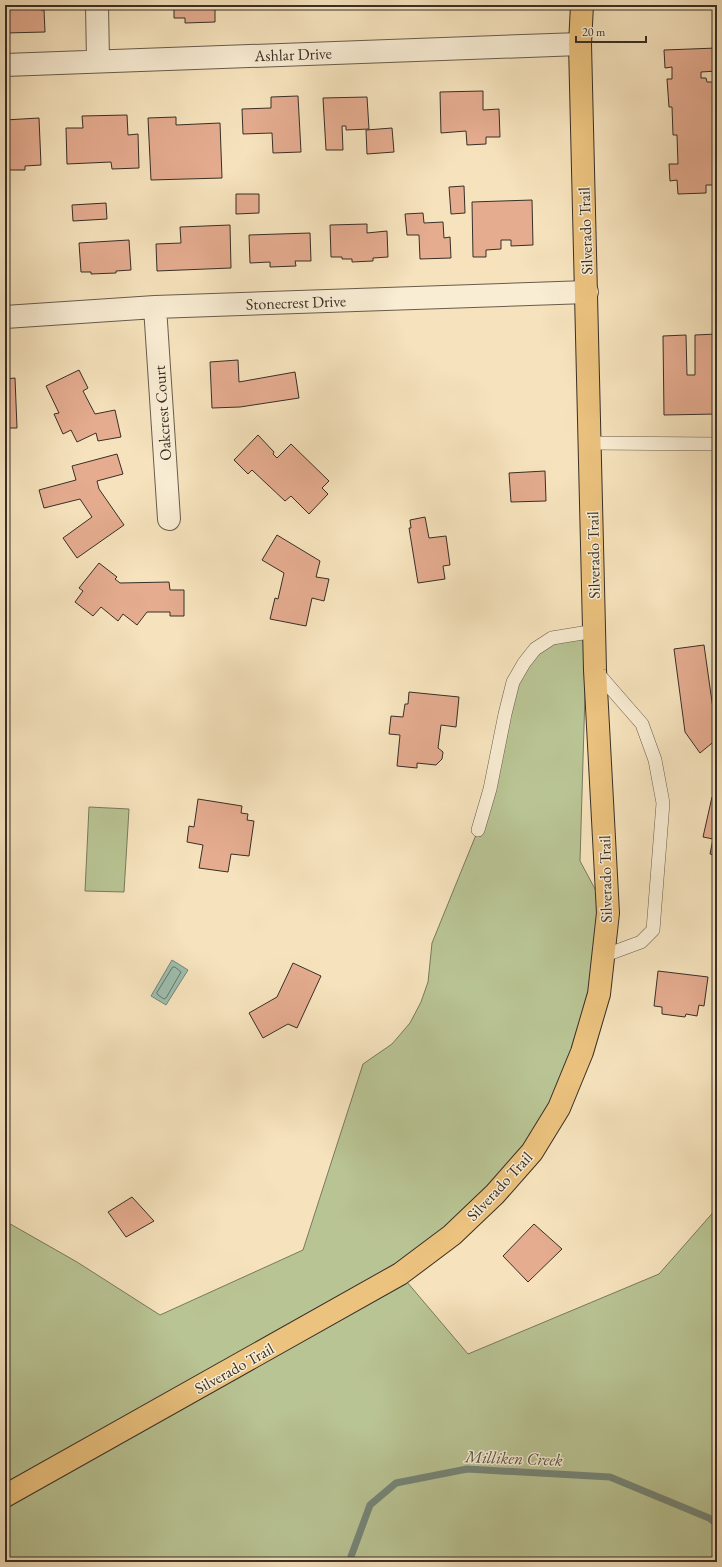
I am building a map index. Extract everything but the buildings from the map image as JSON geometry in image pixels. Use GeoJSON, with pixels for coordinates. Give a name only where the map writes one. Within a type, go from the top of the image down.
{"type":"FeatureCollection","features":[{"type":"Feature","properties":{"kind":"main road","name":"Silverado Trail"},"geometry":{"type":"LineString","coordinates":[[5,1496],[400,1274],[452,1235],[495,1194],[532,1152],[559,1108],[582,1052],[599,994],[608,913],[596,670],[580,44],[582,5]]}},
{"type":"Feature","properties":{"kind":"street"},"geometry":{"type":"LineString","coordinates":[[97,5],[98,61]]}},
{"type":"Feature","properties":{"kind":"street","name":"Ashlar Drive"},"geometry":{"type":"LineString","coordinates":[[5,65],[580,44]]}},
{"type":"Feature","properties":{"kind":"street","name":"Stonecrest Drive"},"geometry":{"type":"LineString","coordinates":[[5,317],[155,307],[587,292]]}},
{"type":"Feature","properties":{"kind":"street","name":"Oakcrest Court"},"geometry":{"type":"LineString","coordinates":[[155,307],[169,519]]}},
{"type":"Feature","properties":{"kind":"lane"},"geometry":{"type":"LineString","coordinates":[[591,443],[717,444]]}},
{"type":"Feature","properties":{"kind":"lane"},"geometry":{"type":"LineString","coordinates":[[478,830],[490,789],[513,682],[524,663],[536,649],[552,638],[595,631]]}},
{"type":"Feature","properties":{"kind":"lane"},"geometry":{"type":"LineString","coordinates":[[596,670],[642,724],[655,760],[663,803],[653,930],[641,942],[603,956]]}},
{"type":"Feature","properties":{"kind":"green space"},"geometry":{"type":"Polygon","coordinates":[[[587,626],[580,861],[608,913],[599,994],[532,1152],[401,1275],[468,1354],[659,1274],[717,1208],[717,1562],[5,1562],[5,1221],[77,1262],[160,1315],[303,1250],[363,1064],[392,1044],[410,1023],[421,1002],[428,982],[432,943],[478,830],[505,714],[535,649],[587,626]]]}},
{"type":"Feature","properties":{"kind":"green space"},"geometry":{"type":"Polygon","coordinates":[[[89,807],[129,809],[124,892],[85,891],[89,807]]]}},
{"type":"Feature","properties":{"kind":"water"},"geometry":{"type":"Polygon","coordinates":[[[172,960],[188,970],[166,1005],[151,996],[172,960]]]}},
{"type":"Feature","properties":{"kind":"waterway","name":"Milliken Creek"},"geometry":{"type":"LineString","coordinates":[[349,1562],[370,1505],[396,1483],[467,1469],[610,1477],[709,1518],[717,1524]]}}]}
